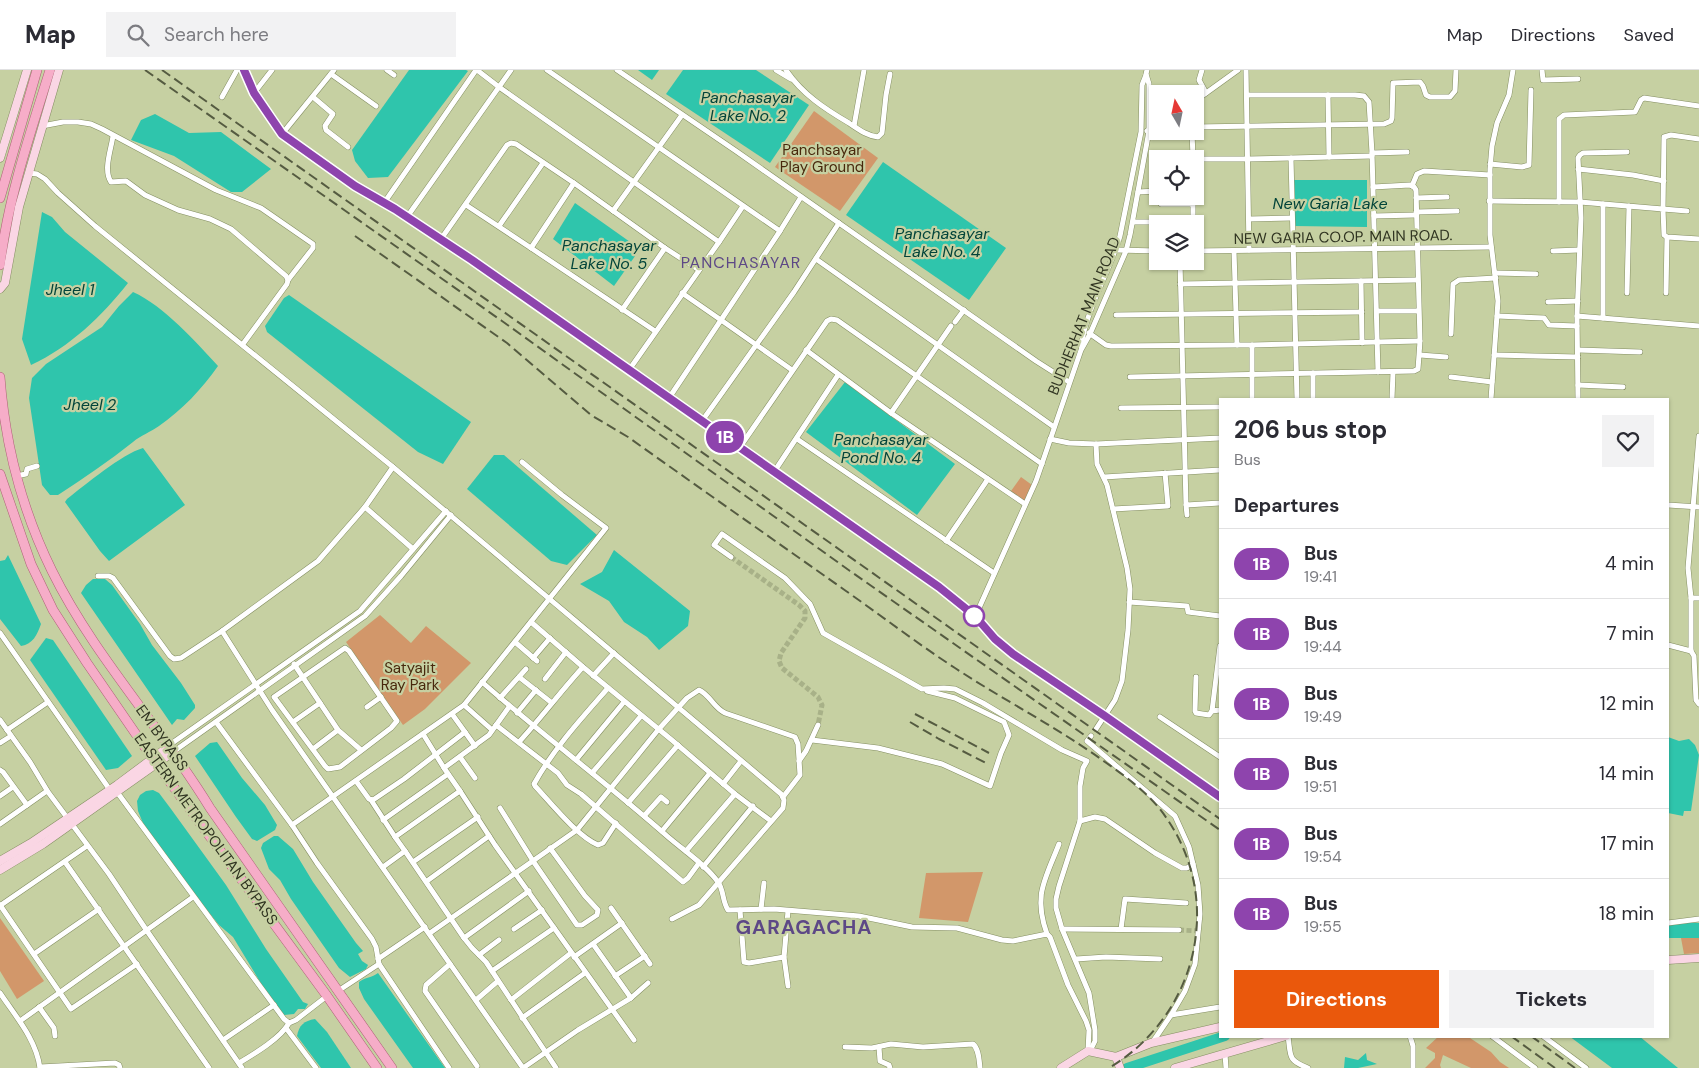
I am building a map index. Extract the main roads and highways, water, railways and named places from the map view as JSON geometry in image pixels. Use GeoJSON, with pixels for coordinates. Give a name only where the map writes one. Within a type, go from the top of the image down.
{"type":"FeatureCollection","features":[{"type":"Feature","properties":{"kind":"main road"},"geometry":{"type":"LineString","coordinates":[[0,198],[37,70]]}},
{"type":"Feature","properties":{"kind":"main road"},"geometry":{"type":"LineString","coordinates":[[0,265],[4,231],[19,170],[50,70]]}},
{"type":"Feature","properties":{"kind":"main road","name":"EM BYPASS"},"geometry":{"type":"LineString","coordinates":[[0,377],[4,422],[16,476],[39,542],[59,584],[97,646],[392,1068]]}},
{"type":"Feature","properties":{"kind":"main road","name":"EASTERN METROPOLITAN BYPASS"},"geometry":{"type":"LineString","coordinates":[[0,474],[31,564],[53,610],[87,664],[377,1068]]}},
{"type":"Feature","properties":{"kind":"water"},"geometry":{"type":"Polygon","coordinates":[[[409,70],[468,71],[388,177],[368,178],[355,161],[352,150],[409,70]]]}},
{"type":"Feature","properties":{"kind":"water"},"geometry":{"type":"Polygon","coordinates":[[[638,70],[659,70],[652,80],[638,70]]]}},
{"type":"Feature","properties":{"kind":"water","name":"Panchasayar Lake No. 2"},"geometry":{"type":"Polygon","coordinates":[[[683,70],[756,70],[809,105],[770,163],[666,94],[683,70]]]}},
{"type":"Feature","properties":{"kind":"water"},"geometry":{"type":"Polygon","coordinates":[[[155,114],[189,133],[221,132],[271,169],[242,192],[231,192],[174,156],[131,140],[141,120],[155,114]]]}},
{"type":"Feature","properties":{"kind":"water","name":"Panchasayar Lake No. 4"},"geometry":{"type":"Polygon","coordinates":[[[883,162],[1006,248],[969,300],[846,215],[883,162]]]}},
{"type":"Feature","properties":{"kind":"water","name":"New Garia Lake"},"geometry":{"type":"Polygon","coordinates":[[[1293,180],[1367,180],[1367,227],[1293,226],[1293,180]]]}},
{"type":"Feature","properties":{"kind":"water","name":"Panchasayar Lake No. 5"},"geometry":{"type":"Polygon","coordinates":[[[575,203],[640,249],[614,286],[553,239],[575,203]]]}},
{"type":"Feature","properties":{"kind":"water","name":"Jheel 1"},"geometry":{"type":"Polygon","coordinates":[[[42,212],[52,217],[65,232],[128,283],[84,330],[59,349],[31,365],[22,339],[42,212]]]}},
{"type":"Feature","properties":{"kind":"water","name":"Jheel 2"},"geometry":{"type":"Polygon","coordinates":[[[133,292],[145,298],[168,315],[218,366],[191,399],[167,420],[58,495],[50,495],[42,485],[29,398],[32,378],[46,364],[102,327],[133,292]]]}},
{"type":"Feature","properties":{"kind":"water"},"geometry":{"type":"Polygon","coordinates":[[[289,295],[471,422],[443,464],[418,452],[267,332],[265,326],[284,298],[289,295]]]}},
{"type":"Feature","properties":{"kind":"water","name":"Panchasayar Pond No. 4"},"geometry":{"type":"Polygon","coordinates":[[[845,382],[955,464],[917,515],[806,432],[845,382]]]}},
{"type":"Feature","properties":{"kind":"water"},"geometry":{"type":"Polygon","coordinates":[[[143,448],[185,505],[109,561],[65,502],[114,463],[143,448]]]}},
{"type":"Feature","properties":{"kind":"water"},"geometry":{"type":"Polygon","coordinates":[[[494,455],[504,455],[597,535],[567,565],[551,561],[467,489],[494,455]]]}},
{"type":"Feature","properties":{"kind":"water"},"geometry":{"type":"Polygon","coordinates":[[[614,550],[690,611],[688,626],[659,650],[647,637],[624,622],[609,601],[580,584],[602,572],[614,550]]]}},
{"type":"Feature","properties":{"kind":"water"},"geometry":{"type":"Polygon","coordinates":[[[8,555],[41,624],[34,638],[29,643],[21,646],[0,619],[0,561],[5,560],[8,555]]]}},
{"type":"Feature","properties":{"kind":"water"},"geometry":{"type":"Polygon","coordinates":[[[93,579],[105,579],[112,585],[140,624],[152,645],[181,683],[195,705],[195,708],[184,720],[177,719],[172,725],[81,593],[93,579]]]}},
{"type":"Feature","properties":{"kind":"water"},"geometry":{"type":"Polygon","coordinates":[[[46,638],[53,640],[132,756],[118,768],[106,770],[30,660],[46,638]]]}},
{"type":"Feature","properties":{"kind":"water"},"geometry":{"type":"Polygon","coordinates":[[[1669,737],[1679,741],[1689,739],[1695,745],[1699,755],[1691,811],[1684,811],[1683,816],[1669,813],[1669,737]]]}},
{"type":"Feature","properties":{"kind":"water"},"geometry":{"type":"Polygon","coordinates":[[[217,742],[242,778],[265,805],[277,825],[275,830],[257,841],[252,839],[195,756],[210,743],[217,742]]]}},
{"type":"Feature","properties":{"kind":"water"},"geometry":{"type":"Polygon","coordinates":[[[153,790],[159,793],[226,885],[266,949],[303,1002],[308,1004],[305,1009],[298,1009],[294,1014],[284,1015],[262,985],[233,937],[219,925],[183,880],[143,823],[138,811],[137,801],[140,795],[146,791],[153,790]]]}},
{"type":"Feature","properties":{"kind":"water"},"geometry":{"type":"Polygon","coordinates":[[[274,836],[278,836],[293,849],[313,882],[363,951],[358,954],[362,961],[368,965],[366,969],[350,977],[339,968],[280,880],[269,869],[261,848],[263,843],[274,836]]]}},
{"type":"Feature","properties":{"kind":"water"},"geometry":{"type":"Polygon","coordinates":[[[1689,928],[1699,929],[1699,938],[1669,938],[1669,931],[1689,928]]]}},
{"type":"Feature","properties":{"kind":"water"},"geometry":{"type":"Polygon","coordinates":[[[378,973],[445,1068],[413,1068],[364,999],[359,988],[359,982],[378,973]]]}},
{"type":"Feature","properties":{"kind":"water"},"geometry":{"type":"Polygon","coordinates":[[[315,1019],[327,1032],[351,1068],[321,1068],[297,1036],[303,1024],[315,1019]]]}},
{"type":"Feature","properties":{"kind":"water"},"geometry":{"type":"Polygon","coordinates":[[[1572,1038],[1641,1038],[1678,1068],[1612,1068],[1572,1038]]]}},
{"type":"Feature","properties":{"kind":"water"},"geometry":{"type":"Polygon","coordinates":[[[1366,1053],[1367,1060],[1377,1064],[1358,1068],[1344,1068],[1345,1057],[1358,1060],[1366,1053]]]}},
{"type":"Feature","properties":{"kind":"waterway"},"geometry":{"type":"LineString","coordinates":[[1669,930],[1682,927],[1699,928]]}},
{"type":"Feature","properties":{"kind":"waterway"},"geometry":{"type":"LineString","coordinates":[[1127,1068],[1219,1038]]}},
{"type":"Feature","properties":{"kind":"tunnel"},"geometry":{"type":"LineString","coordinates":[[731,557],[805,611],[805,618],[781,653],[779,661],[782,668],[818,697],[822,705],[818,725]]}},
{"type":"Feature","properties":{"kind":"tunnel"},"geometry":{"type":"LineString","coordinates":[[1179,930],[1199,931]]}},
{"type":"Feature","properties":{"kind":"railway"},"geometry":{"type":"LineString","coordinates":[[145,70],[502,321],[850,571],[1219,829]]}},
{"type":"Feature","properties":{"kind":"railway"},"geometry":{"type":"LineString","coordinates":[[162,70],[1219,818]]}},
{"type":"Feature","properties":{"kind":"railway"},"geometry":{"type":"LineString","coordinates":[[355,236],[507,343],[591,415],[628,437],[941,659],[1087,749],[1141,789],[1153,801],[1180,841],[1193,877],[1197,913],[1194,950],[1183,984],[1165,1017],[1140,1045],[1109,1068]]}},
{"type":"Feature","properties":{"kind":"railway"},"geometry":{"type":"LineString","coordinates":[[915,714],[989,753]]}},
{"type":"Feature","properties":{"kind":"railway"},"geometry":{"type":"LineString","coordinates":[[910,722],[988,764]]}},
{"type":"Feature","properties":{"kind":"railway"},"geometry":{"type":"LineString","coordinates":[[1514,1038],[1555,1068]]}},
{"type":"Feature","properties":{"kind":"railway"},"geometry":{"type":"LineString","coordinates":[[1534,1038],[1575,1068]]}},
{"type":"Feature","properties":{"kind":"district","name":"PANCHASAYAR"},"geometry":{"type":"Point","coordinates":[741,262]}},
{"type":"Feature","properties":{"kind":"district","name":"GARAGACHA"},"geometry":{"type":"Point","coordinates":[804,927]}},
{"type":"Feature","properties":{"kind":"park label","name":"Panchsayar Play Ground"},"geometry":{"type":"Point","coordinates":[822,158]}},
{"type":"Feature","properties":{"kind":"park label","name":"Satyajit Ray Park"},"geometry":{"type":"Point","coordinates":[410,676]}}]}
